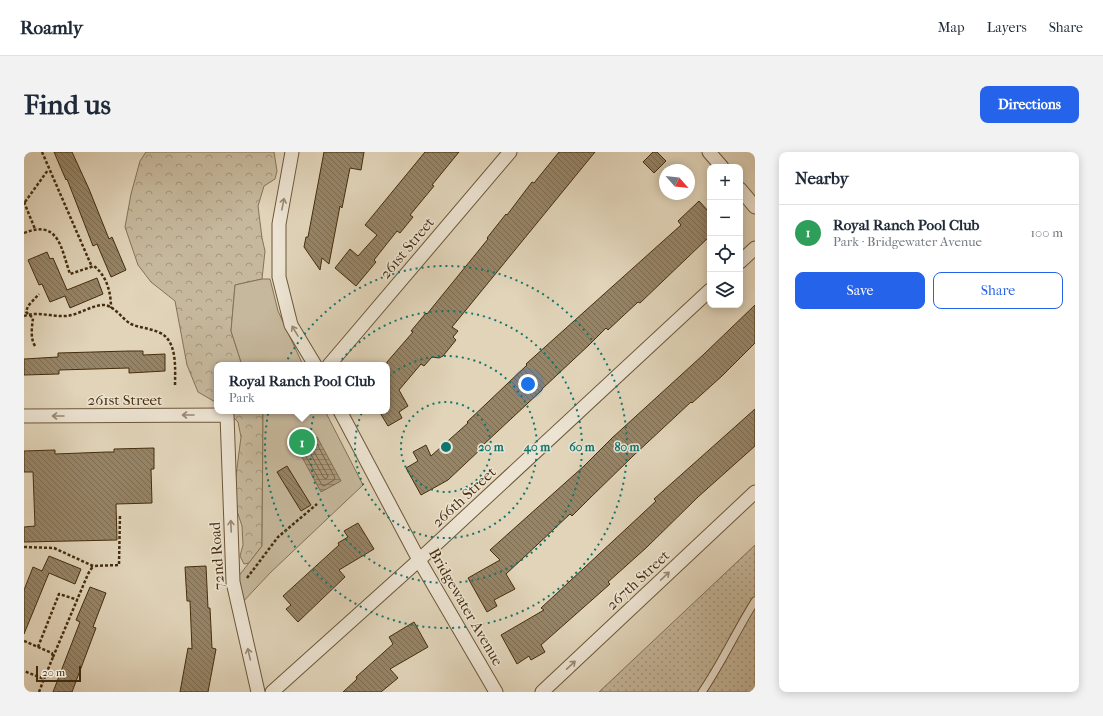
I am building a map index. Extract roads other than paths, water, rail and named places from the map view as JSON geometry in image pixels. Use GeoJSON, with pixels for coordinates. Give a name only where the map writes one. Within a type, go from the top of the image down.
{"type":"FeatureCollection","features":[{"type":"Feature","properties":{"kind":"street"},"geometry":{"type":"LineString","coordinates":[[292,152],[279,224],[279,277],[291,325],[313,362]]}},
{"type":"Feature","properties":{"kind":"street","name":"261st Street"},"geometry":{"type":"LineString","coordinates":[[332,362],[510,152]]}},
{"type":"Feature","properties":{"kind":"street"},"geometry":{"type":"LineString","coordinates":[[709,152],[719,164]]}},
{"type":"Feature","properties":{"kind":"street"},"geometry":{"type":"LineString","coordinates":[[743,193],[755,207]]}},
{"type":"Feature","properties":{"kind":"street"},"geometry":{"type":"LineString","coordinates":[[743,259],[755,248]]}},
{"type":"Feature","properties":{"kind":"street","name":"266th Street"},"geometry":{"type":"LineString","coordinates":[[272,692],[420,560],[707,293]]}},
{"type":"Feature","properties":{"kind":"street","name":"Bridgewater Avenue"},"geometry":{"type":"LineString","coordinates":[[342,414],[420,560],[496,692]]}},
{"type":"Feature","properties":{"kind":"street","name":"261st Street"},"geometry":{"type":"LineString","coordinates":[[24,416],[227,415]]}},
{"type":"Feature","properties":{"kind":"street","name":"72nd Road"},"geometry":{"type":"LineString","coordinates":[[227,415],[233,582],[258,692]]}},
{"type":"Feature","properties":{"kind":"street","name":"267th Street"},"geometry":{"type":"LineString","coordinates":[[542,692],[755,492]]}},
{"type":"Feature","properties":{"kind":"lane"},"geometry":{"type":"LineString","coordinates":[[702,692],[717,669],[755,601]]}},
{"type":"Feature","properties":{"kind":"water"},"geometry":{"type":"Polygon","coordinates":[[[317,437],[341,481],[321,492],[297,448],[317,437]]]}},
{"type":"Feature","properties":{"kind":"place","name":"Royal Ranch Pool Club"},"geometry":{"type":"Point","coordinates":[302,442]}}]}
